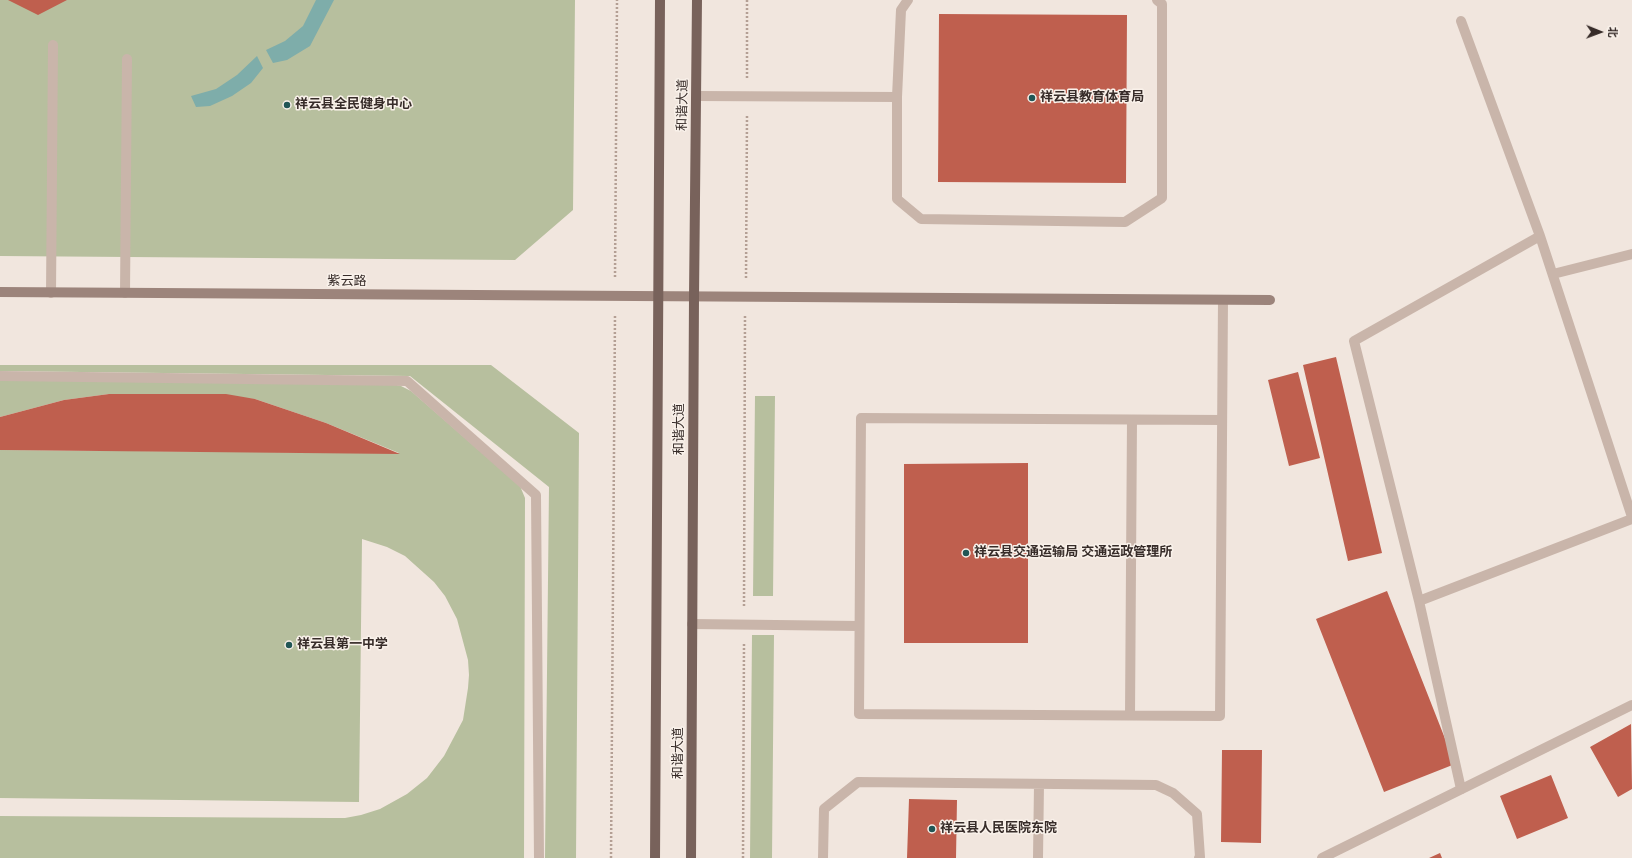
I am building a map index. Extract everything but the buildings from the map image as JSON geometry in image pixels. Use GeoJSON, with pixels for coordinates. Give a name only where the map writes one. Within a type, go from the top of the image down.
{"type":"FeatureCollection","features":[{"type":"Feature","properties":{"kind":"main road","name":"和谐大道"},"geometry":{"type":"LineString","coordinates":[[655,858],[660,0]]}},
{"type":"Feature","properties":{"kind":"main road","name":"和谐大道"},"geometry":{"type":"LineString","coordinates":[[691,858],[697,0]]}},
{"type":"Feature","properties":{"kind":"street"},"geometry":{"type":"LineString","coordinates":[[908,0],[901,10],[897,97],[897,198],[921,220],[1124,222],[1162,198],[1162,4],[1157,0]]}},
{"type":"Feature","properties":{"kind":"street"},"geometry":{"type":"LineString","coordinates":[[1419,601],[1632,518],[1540,236],[1460,21]]}},
{"type":"Feature","properties":{"kind":"street"},"geometry":{"type":"LineString","coordinates":[[51,293],[53,45]]}},
{"type":"Feature","properties":{"kind":"street"},"geometry":{"type":"LineString","coordinates":[[125,293],[127,60]]}},
{"type":"Feature","properties":{"kind":"street"},"geometry":{"type":"LineString","coordinates":[[697,96],[897,97]]}},
{"type":"Feature","properties":{"kind":"street"},"geometry":{"type":"LineString","coordinates":[[1462,789],[1419,601],[1354,341],[1540,236]]}},
{"type":"Feature","properties":{"kind":"street"},"geometry":{"type":"LineString","coordinates":[[1553,274],[1632,254]]}},
{"type":"Feature","properties":{"kind":"street","name":"紫云路"},"geometry":{"type":"LineString","coordinates":[[0,292],[1270,300]]}},
{"type":"Feature","properties":{"kind":"street"},"geometry":{"type":"LineString","coordinates":[[1222,420],[861,418],[859,714],[1220,716],[1223,300]]}},
{"type":"Feature","properties":{"kind":"street"},"geometry":{"type":"LineString","coordinates":[[0,376],[407,381],[536,495],[539,858]]}},
{"type":"Feature","properties":{"kind":"street"},"geometry":{"type":"LineString","coordinates":[[1130,715],[1132,420]]}},
{"type":"Feature","properties":{"kind":"street"},"geometry":{"type":"LineString","coordinates":[[692,624],[859,626]]}},
{"type":"Feature","properties":{"kind":"street"},"geometry":{"type":"LineString","coordinates":[[1322,858],[1632,705]]}},
{"type":"Feature","properties":{"kind":"street"},"geometry":{"type":"LineString","coordinates":[[823,858],[824,809],[858,782],[1156,785],[1173,793],[1197,814],[1199,858]]}},
{"type":"Feature","properties":{"kind":"street"},"geometry":{"type":"LineString","coordinates":[[1038,858],[1039,784]]}},
{"type":"Feature","properties":{"kind":"path"},"geometry":{"type":"LineString","coordinates":[[611,858],[617,0]]}},
{"type":"Feature","properties":{"kind":"path"},"geometry":{"type":"LineString","coordinates":[[743,858],[747,0]]}},
{"type":"Feature","properties":{"kind":"green space","name":"祥云县全民健身中心"},"geometry":{"type":"Polygon","coordinates":[[[0,0],[575,0],[573,210],[515,260],[0,256],[0,0]]]}},
{"type":"Feature","properties":{"kind":"green space"},"geometry":{"type":"Polygon","coordinates":[[[0,365],[491,365],[579,433],[576,858],[545,858],[549,487],[410,376],[0,371],[0,365]]]}},
{"type":"Feature","properties":{"kind":"green space","name":"祥云县第一中学"},"geometry":{"type":"Polygon","coordinates":[[[0,379],[387,383],[401,386],[411,391],[520,486],[525,498],[524,858],[0,858],[0,816],[345,818],[380,809],[407,794],[427,778],[444,756],[463,720],[469,675],[468,660],[457,619],[445,596],[434,582],[405,556],[387,547],[362,539],[359,802],[0,798],[0,450],[399,453],[326,423],[255,399],[109,394],[64,400],[0,417],[0,379]]]}},
{"type":"Feature","properties":{"kind":"green space"},"geometry":{"type":"Polygon","coordinates":[[[755,396],[775,396],[773,596],[753,596],[755,396]]]}},
{"type":"Feature","properties":{"kind":"green space"},"geometry":{"type":"Polygon","coordinates":[[[752,635],[774,635],[772,858],[750,858],[752,635]]]}},
{"type":"Feature","properties":{"kind":"water"},"geometry":{"type":"Polygon","coordinates":[[[316,0],[334,0],[310,46],[287,60],[273,63],[266,50],[285,41],[303,26],[316,0]]]}},
{"type":"Feature","properties":{"kind":"water"},"geometry":{"type":"Polygon","coordinates":[[[257,56],[263,68],[251,83],[232,96],[210,106],[196,107],[191,96],[216,89],[237,75],[257,56]]]}},
{"type":"Feature","properties":{"kind":"place","name":"祥云县教育体育局"},"geometry":{"type":"Point","coordinates":[1032,98]}},
{"type":"Feature","properties":{"kind":"place","name":"祥云县全民健身中心"},"geometry":{"type":"Point","coordinates":[287,105]}},
{"type":"Feature","properties":{"kind":"place","name":"祥云县交通运输局 交通运政管理所"},"geometry":{"type":"Point","coordinates":[966,553]}},
{"type":"Feature","properties":{"kind":"place","name":"祥云县第一中学"},"geometry":{"type":"Point","coordinates":[289,645]}},
{"type":"Feature","properties":{"kind":"place","name":"祥云县人民医院东院"},"geometry":{"type":"Point","coordinates":[932,829]}}]}
